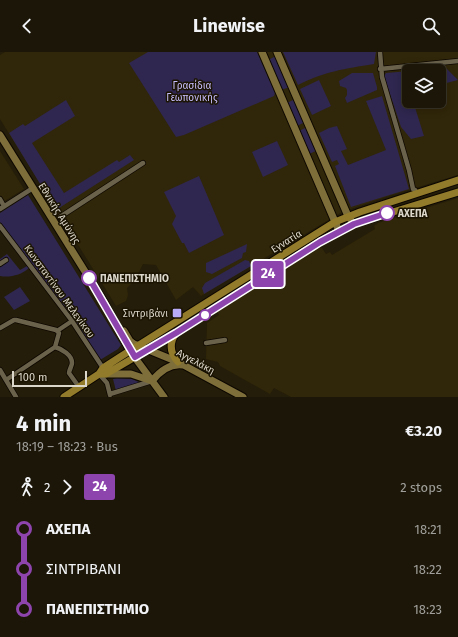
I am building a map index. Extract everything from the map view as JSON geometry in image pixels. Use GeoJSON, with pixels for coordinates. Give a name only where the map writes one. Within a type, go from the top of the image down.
{"type":"FeatureCollection","features":[{"type":"Feature","properties":{"kind":"main road"},"geometry":{"type":"LineString","coordinates":[[262,52],[339,231]]}},
{"type":"Feature","properties":{"kind":"main road"},"geometry":{"type":"LineString","coordinates":[[277,52],[348,216],[354,224]]}},
{"type":"Feature","properties":{"kind":"main road","name":"Εθνικής Αμύνης"},"geometry":{"type":"LineString","coordinates":[[0,135],[104,302],[130,350],[164,397]]}},
{"type":"Feature","properties":{"kind":"main road","name":"Εγνατία"},"geometry":{"type":"LineString","coordinates":[[103,372],[130,350],[335,222],[416,192],[458,180]]}},
{"type":"Feature","properties":{"kind":"main road","name":"Εγνατία"},"geometry":{"type":"LineString","coordinates":[[64,397],[103,372],[148,350],[339,231],[354,224],[458,192]]}},
{"type":"Feature","properties":{"kind":"main road","name":"Εθνικής Αμύνης"},"geometry":{"type":"LineString","coordinates":[[104,302],[110,308],[130,340],[138,346]]}},
{"type":"Feature","properties":{"kind":"main road"},"geometry":{"type":"LineString","coordinates":[[176,333],[172,340],[171,348],[173,356],[181,363]]}},
{"type":"Feature","properties":{"kind":"main road","name":"Αγγελάκη"},"geometry":{"type":"LineString","coordinates":[[138,346],[181,363],[243,397]]}},
{"type":"Feature","properties":{"kind":"main road"},"geometry":{"type":"LineString","coordinates":[[103,372],[131,374],[152,381],[166,368],[181,363]]}},
{"type":"Feature","properties":{"kind":"street"},"geometry":{"type":"LineString","coordinates":[[380,52],[380,69],[413,189],[416,192]]}},
{"type":"Feature","properties":{"kind":"street"},"geometry":{"type":"LineString","coordinates":[[380,69],[458,61]]}},
{"type":"Feature","properties":{"kind":"street"},"geometry":{"type":"LineString","coordinates":[[60,216],[142,163]]}},
{"type":"Feature","properties":{"kind":"street"},"geometry":{"type":"LineString","coordinates":[[0,199],[2,208],[33,188]]}},
{"type":"Feature","properties":{"kind":"street","name":"Κωνσταντίνου Μελενίκου"},"geometry":{"type":"LineString","coordinates":[[0,226],[72,321],[103,372],[110,396]]}},
{"type":"Feature","properties":{"kind":"street"},"geometry":{"type":"LineString","coordinates":[[0,264],[6,260]]}},
{"type":"Feature","properties":{"kind":"street"},"geometry":{"type":"LineString","coordinates":[[0,328],[14,320],[58,333]]}},
{"type":"Feature","properties":{"kind":"street"},"geometry":{"type":"LineString","coordinates":[[6,380],[56,347],[58,333],[72,321]]}},
{"type":"Feature","properties":{"kind":"street"},"geometry":{"type":"LineString","coordinates":[[206,343],[225,340]]}},
{"type":"Feature","properties":{"kind":"street"},"geometry":{"type":"LineString","coordinates":[[56,347],[64,351],[71,361],[72,364],[69,373],[79,387]]}},
{"type":"Feature","properties":{"kind":"street"},"geometry":{"type":"LineString","coordinates":[[0,370],[16,397]]}},
{"type":"Feature","properties":{"kind":"street"},"geometry":{"type":"LineString","coordinates":[[110,396],[152,381]]}},
{"type":"Feature","properties":{"kind":"shaded area"},"geometry":{"type":"Polygon","coordinates":[[[5,52],[458,52],[458,175],[342,212],[201,296],[193,287],[176,300],[156,265],[143,264],[135,280],[127,288],[128,295],[126,301],[116,306],[0,119],[0,55],[5,52]]]}},
{"type":"Feature","properties":{"kind":"shaded area"},"geometry":{"type":"Polygon","coordinates":[[[0,151],[24,189],[3,202],[0,197],[0,151]]]}},
{"type":"Feature","properties":{"kind":"shaded area"},"geometry":{"type":"Polygon","coordinates":[[[458,198],[458,397],[291,397],[274,388],[270,394],[220,366],[218,362],[206,359],[207,323],[219,315],[217,312],[256,287],[317,249],[322,248],[326,254],[330,252],[332,255],[375,229],[374,226],[378,223],[458,198]]]}},
{"type":"Feature","properties":{"kind":"green space","name":"Γρασίδια Γεωπονικής"},"geometry":{"type":"Polygon","coordinates":[[[148,52],[257,52],[275,93],[274,96],[184,135],[176,137],[129,63],[148,52]]]}},
{"type":"Feature","properties":{"kind":"green space"},"geometry":{"type":"Polygon","coordinates":[[[283,52],[376,52],[374,64],[344,69],[308,80],[298,85],[283,52]]]}},
{"type":"Feature","properties":{"kind":"green space"},"geometry":{"type":"Polygon","coordinates":[[[276,56],[290,87],[281,90],[268,60],[276,56]]]}},
{"type":"Feature","properties":{"kind":"green space"},"geometry":{"type":"Polygon","coordinates":[[[446,68],[458,80],[446,83],[446,68]]]}},
{"type":"Feature","properties":{"kind":"green space"},"geometry":{"type":"Polygon","coordinates":[[[402,72],[402,108],[415,108],[424,136],[411,139],[401,127],[384,76],[386,73],[402,72]]]}},
{"type":"Feature","properties":{"kind":"green space"},"geometry":{"type":"Polygon","coordinates":[[[352,73],[373,73],[377,90],[347,103],[345,98],[347,95],[347,90],[346,88],[340,86],[339,81],[352,73]]]}},
{"type":"Feature","properties":{"kind":"green space"},"geometry":{"type":"Polygon","coordinates":[[[319,80],[331,106],[312,115],[300,89],[319,80]]]}},
{"type":"Feature","properties":{"kind":"green space"},"geometry":{"type":"Polygon","coordinates":[[[382,96],[409,189],[351,207],[335,166],[339,164],[337,160],[332,162],[319,133],[337,126],[347,149],[341,151],[348,165],[386,150],[366,101],[382,96]]]}},
{"type":"Feature","properties":{"kind":"green space"},"geometry":{"type":"Polygon","coordinates":[[[295,99],[305,122],[297,126],[287,103],[295,99]]]}},
{"type":"Feature","properties":{"kind":"green space"},"geometry":{"type":"Polygon","coordinates":[[[66,100],[75,116],[32,143],[64,193],[117,160],[119,162],[130,155],[134,160],[56,210],[9,133],[23,124],[25,126],[66,100]]]}},
{"type":"Feature","properties":{"kind":"green space"},"geometry":{"type":"Polygon","coordinates":[[[307,127],[318,150],[309,154],[299,131],[307,127]]]}},
{"type":"Feature","properties":{"kind":"green space"},"geometry":{"type":"Polygon","coordinates":[[[277,141],[288,165],[263,177],[252,152],[277,141]]]}},
{"type":"Feature","properties":{"kind":"green space"},"geometry":{"type":"Polygon","coordinates":[[[199,176],[224,235],[189,253],[172,224],[176,216],[164,192],[199,176]]]}},
{"type":"Feature","properties":{"kind":"green space"},"geometry":{"type":"Polygon","coordinates":[[[28,195],[121,345],[118,349],[100,360],[69,313],[0,222],[0,213],[28,195]]]}},
{"type":"Feature","properties":{"kind":"green space"},"geometry":{"type":"Polygon","coordinates":[[[247,244],[246,252],[243,253],[242,258],[212,274],[206,272],[206,263],[247,244]]]}},
{"type":"Feature","properties":{"kind":"green space"},"geometry":{"type":"Polygon","coordinates":[[[7,254],[20,270],[27,266],[29,268],[8,277],[0,276],[0,259],[7,254]]]}},
{"type":"Feature","properties":{"kind":"green space"},"geometry":{"type":"Polygon","coordinates":[[[245,260],[249,261],[251,266],[204,294],[202,288],[205,283],[245,260]]]}},
{"type":"Feature","properties":{"kind":"green space"},"geometry":{"type":"Polygon","coordinates":[[[20,287],[30,301],[14,310],[4,297],[20,287]]]}},
{"type":"Feature","properties":{"kind":"green space"},"geometry":{"type":"Polygon","coordinates":[[[113,379],[132,379],[141,383],[116,391],[113,379]]]}},
{"type":"Feature","properties":{"kind":"bus line","name":"24"},"geometry":{"type":"LineString","coordinates":[[89,278],[104,302],[127,346],[135,357],[339,231],[354,224],[387,213]]}},
{"type":"Feature","properties":{"kind":"place","name":"ΑΧΕΠΑ"},"geometry":{"type":"Point","coordinates":[387,213]}},
{"type":"Feature","properties":{"kind":"place","name":"ΠΑΝΕΠΙΣΤΗΜΙΟ"},"geometry":{"type":"Point","coordinates":[89,278]}},
{"type":"Feature","properties":{"kind":"place","name":"Σιντριβάνι"},"geometry":{"type":"Point","coordinates":[177,313]}}]}
